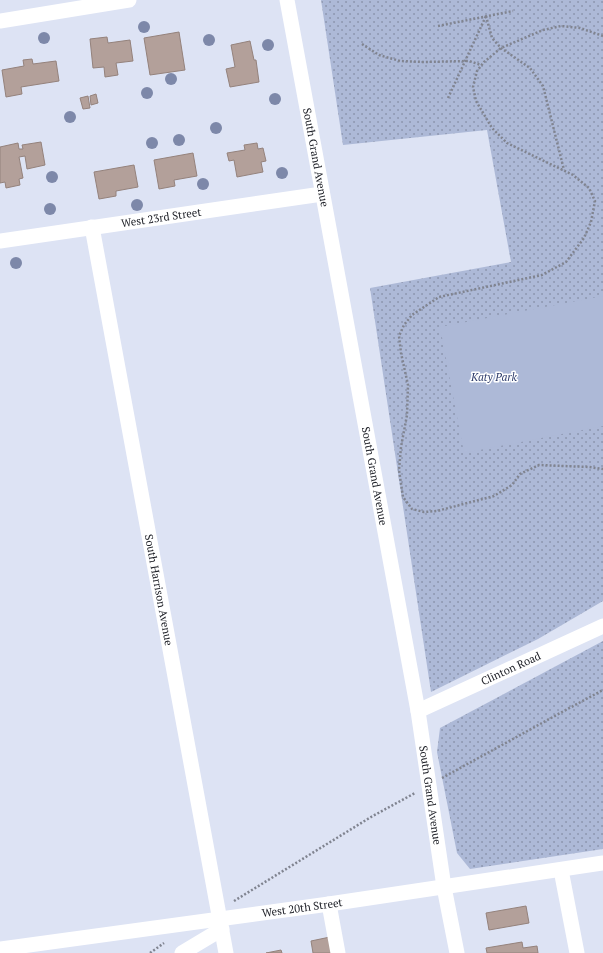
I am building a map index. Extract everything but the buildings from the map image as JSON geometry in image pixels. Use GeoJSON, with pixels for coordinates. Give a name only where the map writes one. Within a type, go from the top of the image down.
{"type":"FeatureCollection","features":[{"type":"Feature","properties":{"kind":"street"},"geometry":{"type":"LineString","coordinates":[[0,21],[129,0]]}},
{"type":"Feature","properties":{"kind":"street","name":"South Grand Avenue"},"geometry":{"type":"LineString","coordinates":[[287,0],[418,711],[444,886],[457,953]]}},
{"type":"Feature","properties":{"kind":"street","name":"West 23rd Street"},"geometry":{"type":"LineString","coordinates":[[0,241],[322,194]]}},
{"type":"Feature","properties":{"kind":"street","name":"South Harrison Avenue"},"geometry":{"type":"LineString","coordinates":[[92,227],[226,953]]}},
{"type":"Feature","properties":{"kind":"street","name":"Clinton Road"},"geometry":{"type":"LineString","coordinates":[[418,711],[603,626]]}},
{"type":"Feature","properties":{"kind":"street","name":"West 20th Street"},"geometry":{"type":"LineString","coordinates":[[0,949],[329,904],[603,863]]}},
{"type":"Feature","properties":{"kind":"street"},"geometry":{"type":"LineString","coordinates":[[561,870],[577,953]]}},
{"type":"Feature","properties":{"kind":"street"},"geometry":{"type":"LineString","coordinates":[[329,904],[338,953]]}},
{"type":"Feature","properties":{"kind":"street"},"geometry":{"type":"LineString","coordinates":[[182,953],[220,919]]}},
{"type":"Feature","properties":{"kind":"path"},"geometry":{"type":"LineString","coordinates":[[438,26],[513,11]]}},
{"type":"Feature","properties":{"kind":"path"},"geometry":{"type":"LineString","coordinates":[[486,16],[492,38],[501,48],[530,68],[543,86],[564,171]]}},
{"type":"Feature","properties":{"kind":"path"},"geometry":{"type":"LineString","coordinates":[[448,98],[486,16]]}},
{"type":"Feature","properties":{"kind":"path"},"geometry":{"type":"LineString","coordinates":[[603,36],[580,28],[561,26],[543,30],[501,48],[481,65],[477,71],[474,86],[476,102],[492,128],[507,143],[564,171],[589,188],[595,201],[591,222],[584,238],[566,262],[542,275],[439,297],[412,315],[404,325],[399,336],[408,385],[407,415],[401,447],[399,470],[403,497],[412,509],[424,512],[437,511],[494,496],[512,485],[520,474],[539,465],[589,466],[603,469]]}},
{"type":"Feature","properties":{"kind":"path"},"geometry":{"type":"LineString","coordinates":[[362,44],[379,55],[400,61],[469,61],[481,65]]}},
{"type":"Feature","properties":{"kind":"path"},"geometry":{"type":"LineString","coordinates":[[220,919],[371,817],[603,690]]}},
{"type":"Feature","properties":{"kind":"path"},"geometry":{"type":"LineString","coordinates":[[150,953],[167,941]]}},
{"type":"Feature","properties":{"kind":"green space","name":"Katy Park"},"geometry":{"type":"Polygon","coordinates":[[[321,0],[603,0],[603,601],[538,639],[431,692],[370,288],[511,262],[487,130],[343,145],[321,0]]]}},
{"type":"Feature","properties":{"kind":"green space"},"geometry":{"type":"Polygon","coordinates":[[[603,296],[603,426],[464,453],[440,327],[603,296]]]}},
{"type":"Feature","properties":{"kind":"green space"},"geometry":{"type":"Polygon","coordinates":[[[603,641],[603,849],[470,869],[457,853],[437,752],[440,728],[603,641]]]}}]}
